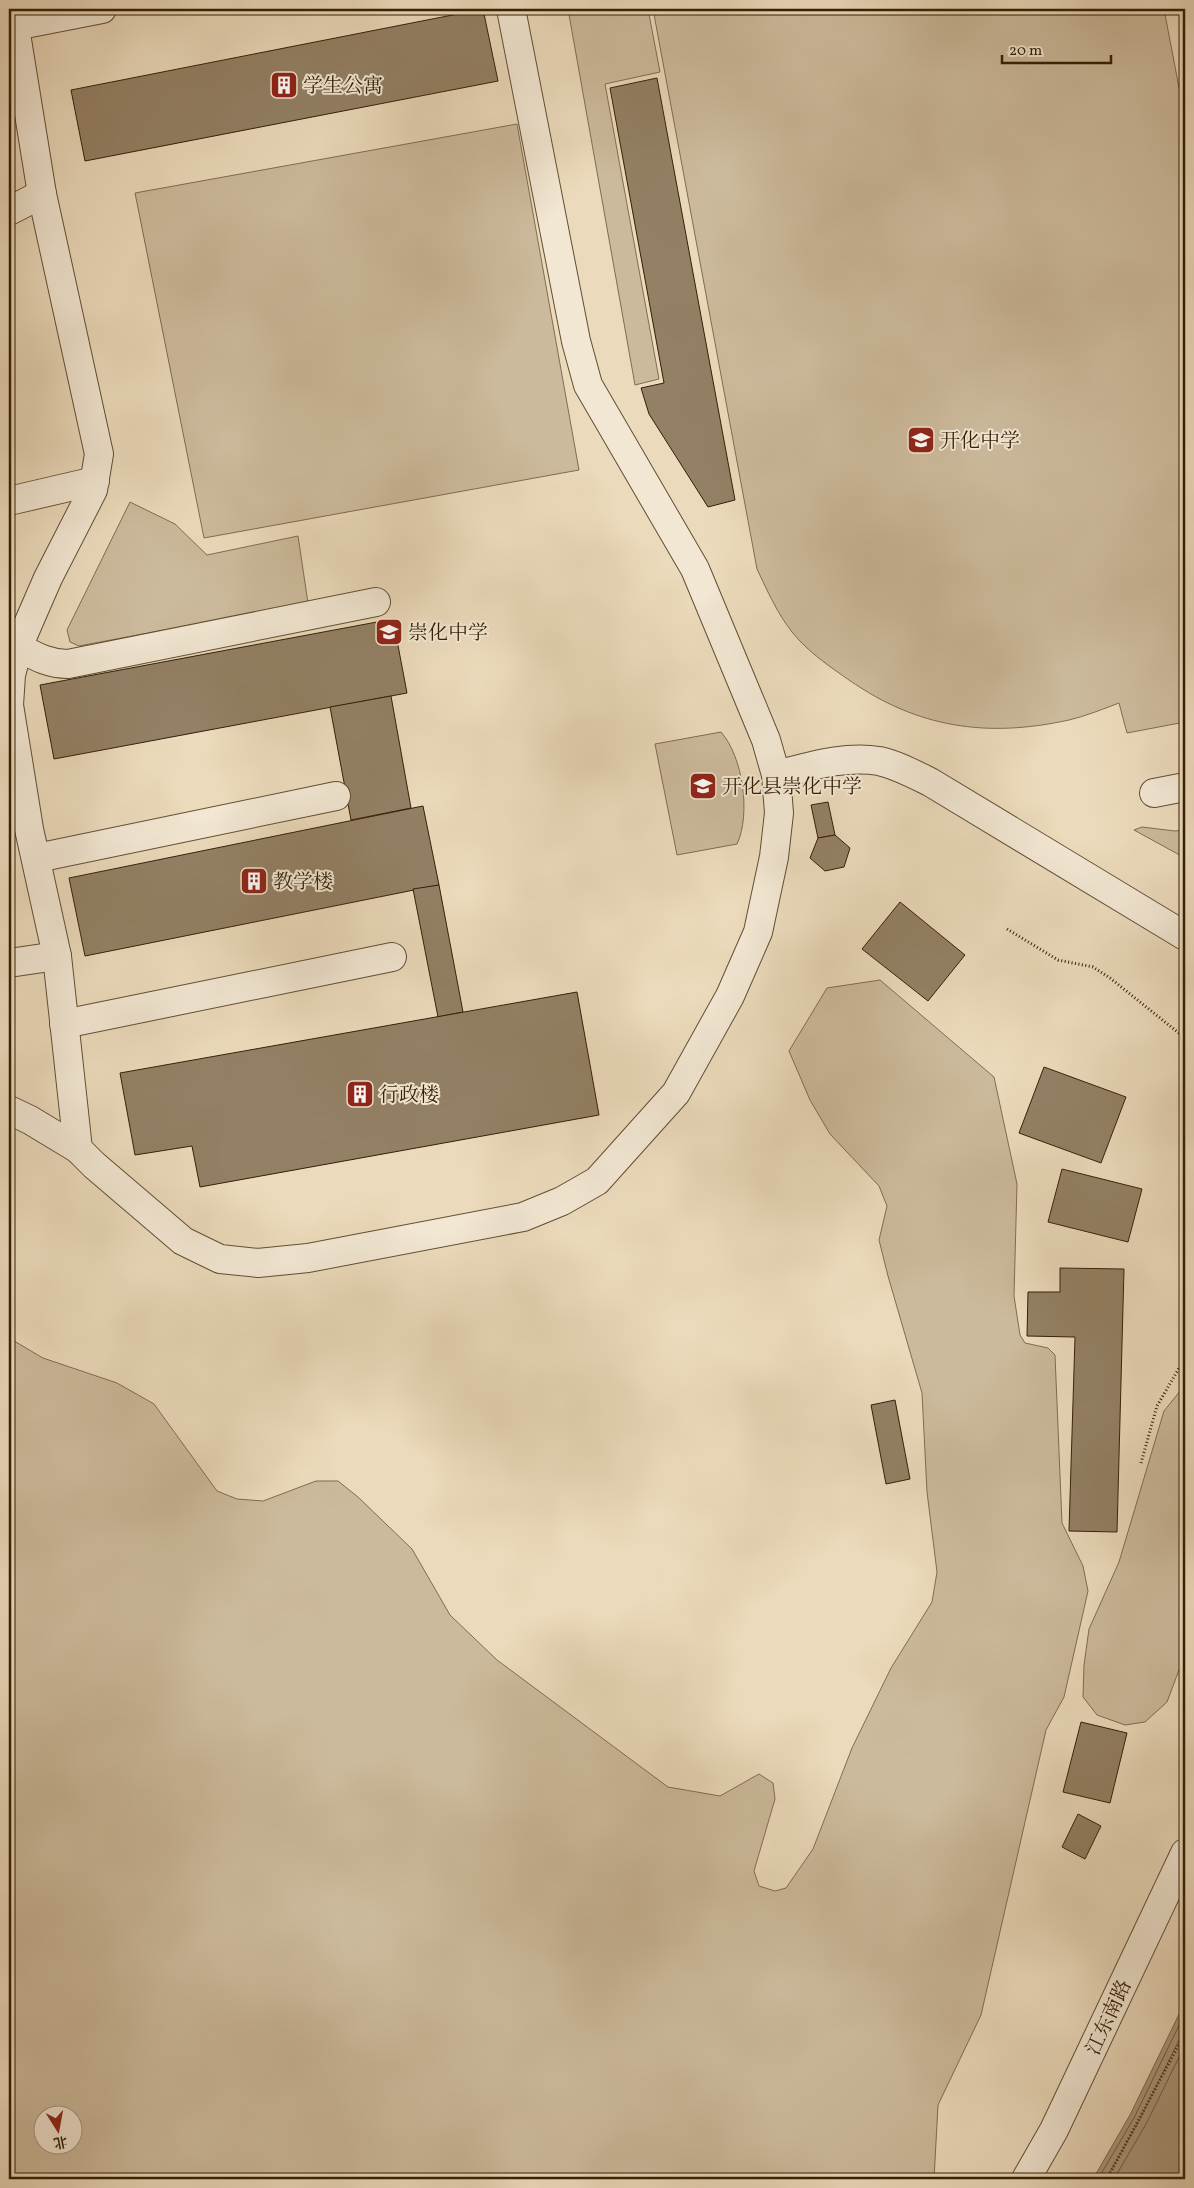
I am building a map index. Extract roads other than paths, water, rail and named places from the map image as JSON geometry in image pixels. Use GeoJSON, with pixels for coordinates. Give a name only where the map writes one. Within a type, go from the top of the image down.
{"type":"FeatureCollection","features":[{"type":"Feature","properties":{"kind":"street"},"geometry":{"type":"LineString","coordinates":[[78,1149],[56,956],[36,858],[19,831],[9,705],[10,675],[18,647],[48,578],[93,490],[99,454],[42,194],[14,18],[102,9]]}},
{"type":"Feature","properties":{"kind":"street"},"geometry":{"type":"LineString","coordinates":[[9,1110],[30,1120],[78,1149],[183,1241],[220,1259],[258,1262],[308,1258],[523,1217],[562,1201],[597,1180],[676,1093],[730,996],[758,932],[774,857],[779,813],[776,775],[766,740],[695,569],[588,386],[576,340],[511,9]]}},
{"type":"Feature","properties":{"kind":"street"},"geometry":{"type":"LineString","coordinates":[[9,211],[42,194]]}},
{"type":"Feature","properties":{"kind":"street"},"geometry":{"type":"LineString","coordinates":[[9,501],[95,481]]}},
{"type":"Feature","properties":{"kind":"street"},"geometry":{"type":"LineString","coordinates":[[18,647],[44,661],[55,664],[68,664],[376,602]]}},
{"type":"Feature","properties":{"kind":"street"},"geometry":{"type":"LineString","coordinates":[[776,775],[809,766],[856,760],[879,761],[900,767],[930,782],[1185,936]]}},
{"type":"Feature","properties":{"kind":"street"},"geometry":{"type":"LineString","coordinates":[[1154,793],[1185,787]]}},
{"type":"Feature","properties":{"kind":"street"},"geometry":{"type":"LineString","coordinates":[[36,858],[336,796]]}},
{"type":"Feature","properties":{"kind":"street"},"geometry":{"type":"LineString","coordinates":[[9,963],[56,956]]}},
{"type":"Feature","properties":{"kind":"street"},"geometry":{"type":"LineString","coordinates":[[64,1024],[392,957]]}},
{"type":"Feature","properties":{"kind":"street","name":"江东南路"},"geometry":{"type":"LineString","coordinates":[[1026,2179],[1054,2130],[1185,1853]]}},
{"type":"Feature","properties":{"kind":"water"},"geometry":{"type":"Polygon","coordinates":[[[1185,2002],[1185,2179],[1093,2179],[1130,2115],[1185,2002]]]}},
{"type":"Feature","properties":{"kind":"place","name":"学生公寓"},"geometry":{"type":"Point","coordinates":[284,85]}},
{"type":"Feature","properties":{"kind":"place","name":"开化中学"},"geometry":{"type":"Point","coordinates":[921,440]}},
{"type":"Feature","properties":{"kind":"place","name":"崇化中学"},"geometry":{"type":"Point","coordinates":[389,632]}},
{"type":"Feature","properties":{"kind":"place","name":"开化县崇化中学"},"geometry":{"type":"Point","coordinates":[703,786]}},
{"type":"Feature","properties":{"kind":"place","name":"教学楼"},"geometry":{"type":"Point","coordinates":[254,881]}},
{"type":"Feature","properties":{"kind":"place","name":"行政楼"},"geometry":{"type":"Point","coordinates":[360,1094]}}]}
